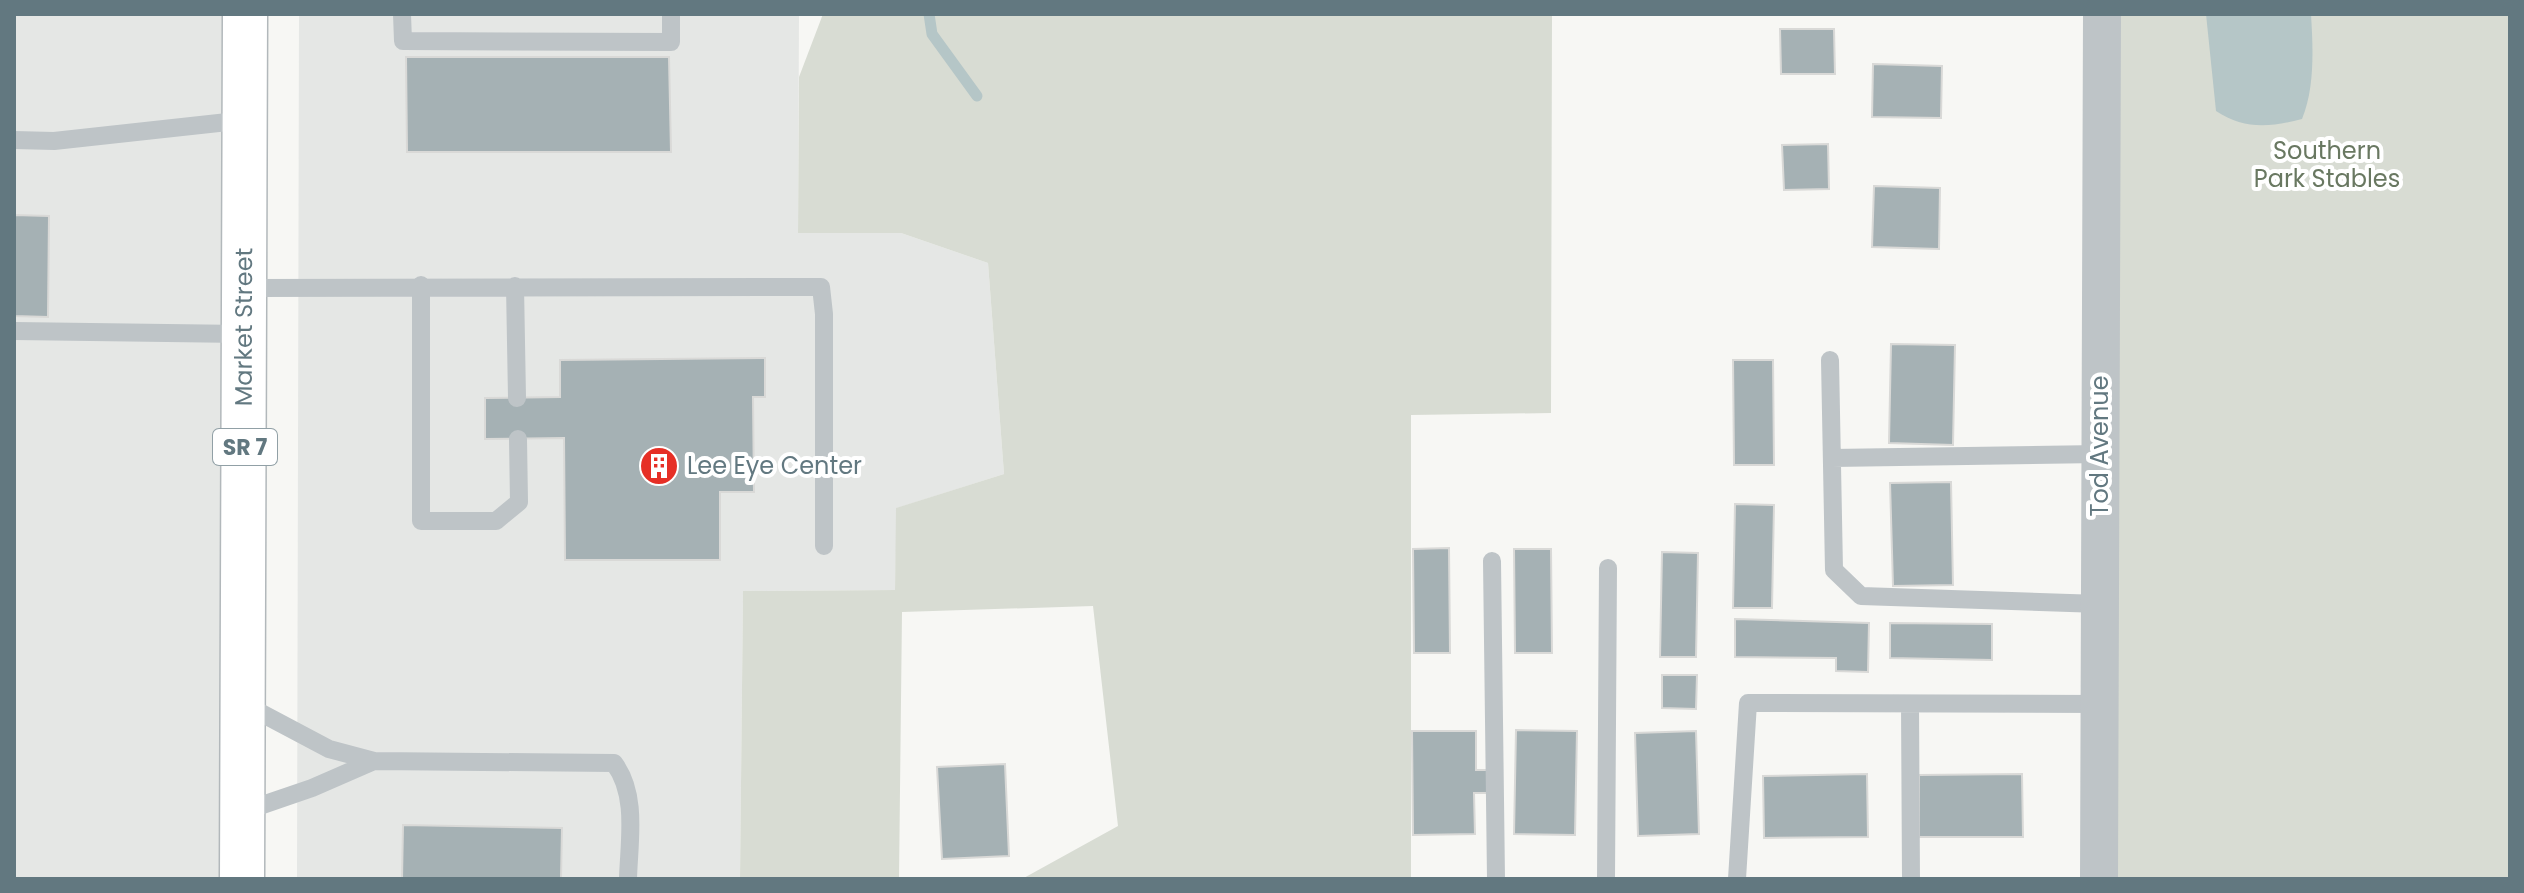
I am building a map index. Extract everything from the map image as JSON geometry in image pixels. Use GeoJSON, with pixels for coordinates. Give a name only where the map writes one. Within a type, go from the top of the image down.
{"type":"FeatureCollection","features":[{"type":"Feature","properties":{"kind":"main road","name":"Market Street"},"geometry":{"type":"LineString","coordinates":[[242,879],[245,14]]}},
{"type":"Feature","properties":{"kind":"street","name":"Tod Avenue"},"geometry":{"type":"LineString","coordinates":[[2099,879],[2102,14]]}},
{"type":"Feature","properties":{"kind":"lane"},"geometry":{"type":"LineString","coordinates":[[402,14],[403,41],[671,42],[671,14]]}},
{"type":"Feature","properties":{"kind":"lane"},"geometry":{"type":"LineString","coordinates":[[14,140],[54,141],[246,120]]}},
{"type":"Feature","properties":{"kind":"lane"},"geometry":{"type":"LineString","coordinates":[[246,288],[421,285],[821,287],[824,314],[824,546]]}},
{"type":"Feature","properties":{"kind":"lane"},"geometry":{"type":"LineString","coordinates":[[421,285],[421,521],[496,521],[519,502],[518,439]]}},
{"type":"Feature","properties":{"kind":"lane"},"geometry":{"type":"LineString","coordinates":[[515,286],[517,398]]}},
{"type":"Feature","properties":{"kind":"lane"},"geometry":{"type":"LineString","coordinates":[[14,331],[246,334]]}},
{"type":"Feature","properties":{"kind":"lane"},"geometry":{"type":"LineString","coordinates":[[1830,360],[1834,570],[1861,596],[2100,604]]}},
{"type":"Feature","properties":{"kind":"lane"},"geometry":{"type":"LineString","coordinates":[[1832,458],[2100,454]]}},
{"type":"Feature","properties":{"kind":"lane"},"geometry":{"type":"LineString","coordinates":[[1492,561],[1496,879]]}},
{"type":"Feature","properties":{"kind":"lane"},"geometry":{"type":"LineString","coordinates":[[1606,879],[1608,568]]}},
{"type":"Feature","properties":{"kind":"lane"},"geometry":{"type":"LineString","coordinates":[[243,703],[329,749],[374,761],[614,763],[624,776],[630,796],[628,879]]}},
{"type":"Feature","properties":{"kind":"lane"},"geometry":{"type":"LineString","coordinates":[[1737,879],[1748,703],[2100,704]]}},
{"type":"Feature","properties":{"kind":"lane"},"geometry":{"type":"LineString","coordinates":[[1910,704],[1911,879]]}},
{"type":"Feature","properties":{"kind":"lane"},"geometry":{"type":"LineString","coordinates":[[242,812],[312,788],[374,761]]}},
{"type":"Feature","properties":{"kind":"shaded area"},"geometry":{"type":"Polygon","coordinates":[[[14,14],[245,14],[242,879],[14,879],[14,14]]]}},
{"type":"Feature","properties":{"kind":"shaded area"},"geometry":{"type":"Polygon","coordinates":[[[299,14],[799,14],[798,233],[901,233],[988,263],[1004,474],[897,508],[895,590],[743,591],[740,879],[297,879],[299,14]]]}},
{"type":"Feature","properties":{"kind":"shaded area"},"geometry":{"type":"Polygon","coordinates":[[[2206,14],[2311,14],[2311,81],[2302,119],[2279,124],[2247,124],[2216,111],[2206,14]]]}},
{"type":"Feature","properties":{"kind":"green space"},"geometry":{"type":"Polygon","coordinates":[[[823,14],[1740,14],[1552,15],[1551,413],[1411,415],[1411,879],[1022,879],[1118,826],[1093,606],[902,612],[899,879],[740,879],[743,591],[895,590],[896,508],[1004,474],[988,263],[901,233],[798,233],[799,77],[823,14]]]}},
{"type":"Feature","properties":{"kind":"green space","name":"Southern Park Stables"},"geometry":{"type":"Polygon","coordinates":[[[2102,14],[2510,14],[2510,879],[2099,879],[2102,14]]]}},
{"type":"Feature","properties":{"kind":"building"},"geometry":{"type":"Polygon","coordinates":[[[1780,29],[1834,29],[1835,74],[1781,74],[1780,29]]]}},
{"type":"Feature","properties":{"kind":"building"},"geometry":{"type":"Polygon","coordinates":[[[406,57],[669,57],[671,152],[407,152],[406,57]]]}},
{"type":"Feature","properties":{"kind":"building"},"geometry":{"type":"Polygon","coordinates":[[[1873,64],[1942,66],[1941,118],[1872,117],[1873,64]]]}},
{"type":"Feature","properties":{"kind":"building"},"geometry":{"type":"Polygon","coordinates":[[[1828,144],[1829,189],[1784,190],[1782,145],[1828,144]]]}},
{"type":"Feature","properties":{"kind":"building"},"geometry":{"type":"Polygon","coordinates":[[[1874,186],[1940,188],[1939,249],[1872,247],[1874,186]]]}},
{"type":"Feature","properties":{"kind":"building"},"geometry":{"type":"Polygon","coordinates":[[[14,215],[49,216],[48,317],[14,316],[14,215]]]}},
{"type":"Feature","properties":{"kind":"building"},"geometry":{"type":"Polygon","coordinates":[[[1891,344],[1955,345],[1953,445],[1889,443],[1891,344]]]}},
{"type":"Feature","properties":{"kind":"building","name":"Lee Eye Center"},"geometry":{"type":"Polygon","coordinates":[[[765,358],[765,397],[753,397],[754,492],[720,492],[720,560],[565,560],[564,438],[485,439],[485,398],[560,397],[560,360],[765,358]]]}},
{"type":"Feature","properties":{"kind":"building"},"geometry":{"type":"Polygon","coordinates":[[[1733,360],[1773,360],[1774,465],[1734,465],[1733,360]]]}},
{"type":"Feature","properties":{"kind":"building"},"geometry":{"type":"Polygon","coordinates":[[[1951,482],[1953,585],[1893,586],[1890,483],[1951,482]]]}},
{"type":"Feature","properties":{"kind":"building"},"geometry":{"type":"Polygon","coordinates":[[[1735,504],[1774,505],[1772,608],[1733,608],[1735,504]]]}},
{"type":"Feature","properties":{"kind":"building"},"geometry":{"type":"Polygon","coordinates":[[[1449,548],[1450,653],[1414,653],[1413,549],[1449,548]]]}},
{"type":"Feature","properties":{"kind":"building"},"geometry":{"type":"Polygon","coordinates":[[[1514,549],[1551,549],[1552,653],[1515,653],[1514,549]]]}},
{"type":"Feature","properties":{"kind":"building"},"geometry":{"type":"Polygon","coordinates":[[[1662,552],[1698,553],[1696,657],[1660,657],[1662,552]]]}},
{"type":"Feature","properties":{"kind":"building"},"geometry":{"type":"Polygon","coordinates":[[[1735,619],[1869,623],[1868,672],[1836,671],[1836,658],[1735,657],[1735,619]]]}},
{"type":"Feature","properties":{"kind":"building"},"geometry":{"type":"Polygon","coordinates":[[[1890,623],[1992,624],[1992,660],[1890,658],[1890,623]]]}},
{"type":"Feature","properties":{"kind":"building"},"geometry":{"type":"Polygon","coordinates":[[[1662,675],[1697,675],[1696,709],[1662,708],[1662,675]]]}},
{"type":"Feature","properties":{"kind":"building"},"geometry":{"type":"Polygon","coordinates":[[[1516,730],[1577,731],[1575,835],[1514,834],[1516,730]]]}},
{"type":"Feature","properties":{"kind":"building"},"geometry":{"type":"Polygon","coordinates":[[[1412,731],[1476,731],[1476,770],[1487,770],[1487,793],[1474,793],[1475,834],[1413,835],[1412,731]]]}},
{"type":"Feature","properties":{"kind":"building"},"geometry":{"type":"Polygon","coordinates":[[[1696,731],[1699,834],[1638,836],[1635,733],[1696,731]]]}},
{"type":"Feature","properties":{"kind":"building"},"geometry":{"type":"Polygon","coordinates":[[[1005,764],[1009,856],[942,859],[937,767],[1005,764]]]}},
{"type":"Feature","properties":{"kind":"building"},"geometry":{"type":"Polygon","coordinates":[[[1867,774],[1868,837],[1764,838],[1763,776],[1867,774]]]}},
{"type":"Feature","properties":{"kind":"building"},"geometry":{"type":"Polygon","coordinates":[[[2022,774],[2023,837],[1919,837],[1919,775],[2022,774]]]}},
{"type":"Feature","properties":{"kind":"building"},"geometry":{"type":"Polygon","coordinates":[[[403,825],[562,828],[561,879],[402,879],[403,825]]]}},
{"type":"Feature","properties":{"kind":"waterway"},"geometry":{"type":"LineString","coordinates":[[929,14],[932,34],[977,96]]}},
{"type":"Feature","properties":{"kind":"place","name":"Lee Eye Center"},"geometry":{"type":"Point","coordinates":[659,466]}}]}
